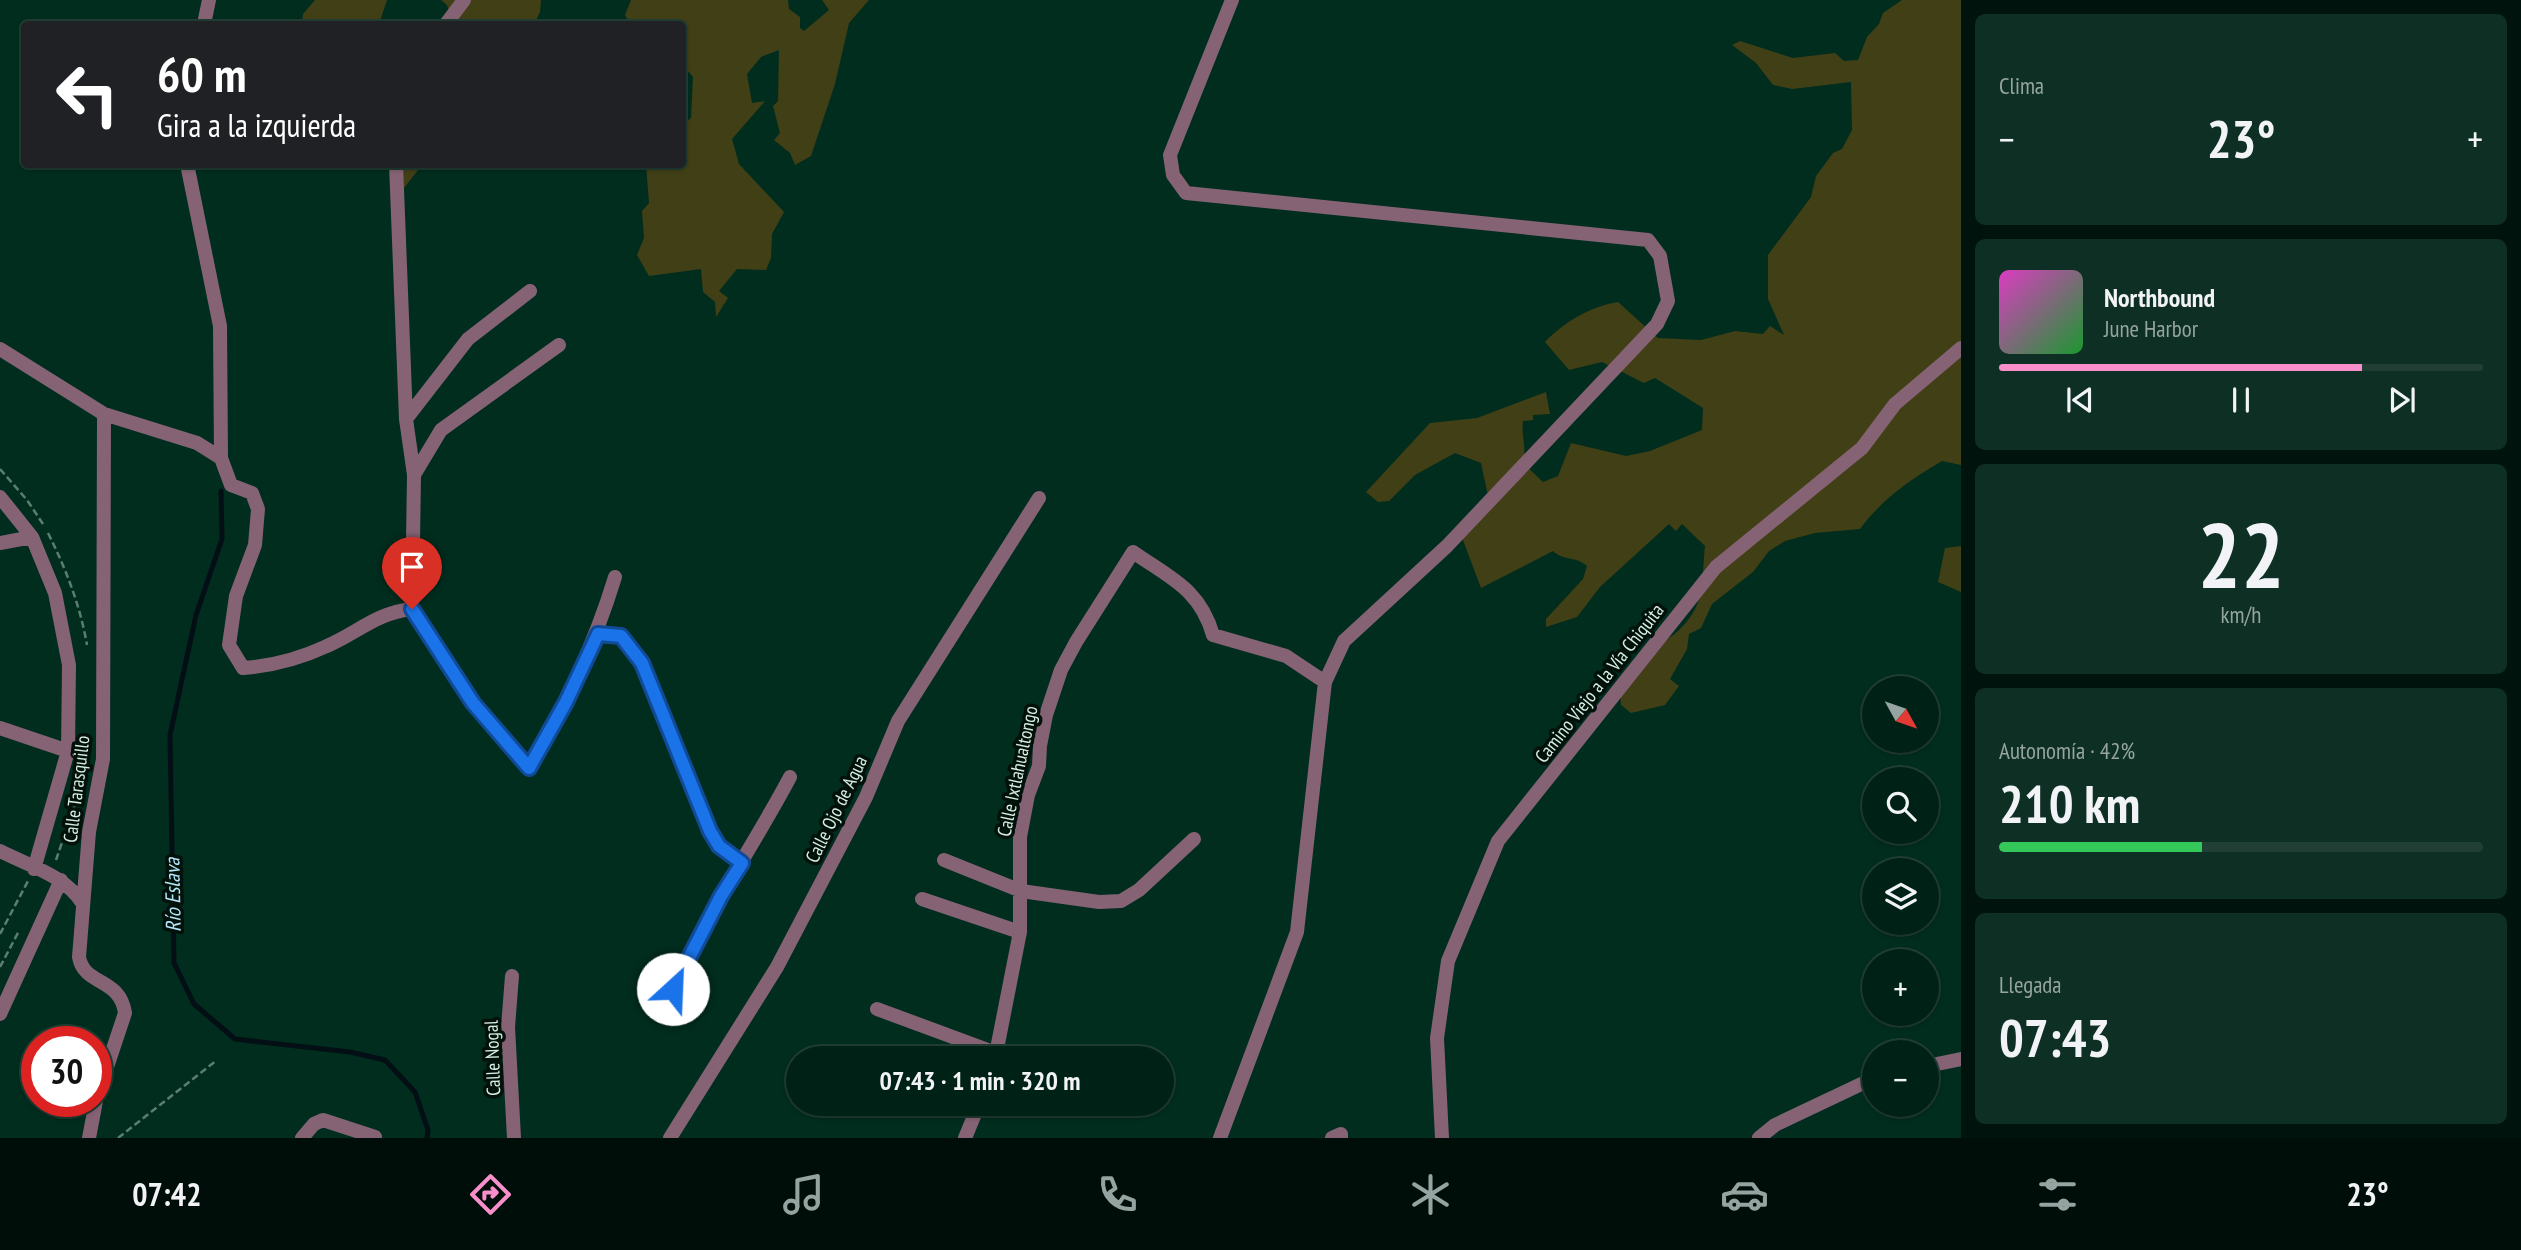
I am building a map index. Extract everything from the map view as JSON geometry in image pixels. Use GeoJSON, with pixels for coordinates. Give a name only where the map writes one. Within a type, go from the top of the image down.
{"type":"FeatureCollection","features":[{"type":"Feature","properties":{"kind":"street"},"geometry":{"type":"LineString","coordinates":[[205,21],[209,0]]}},
{"type":"Feature","properties":{"kind":"street"},"geometry":{"type":"LineString","coordinates":[[448,21],[464,0]]}},
{"type":"Feature","properties":{"kind":"street"},"geometry":{"type":"LineString","coordinates":[[1220,1138],[1297,932],[1325,682],[1344,641],[1457,536],[1657,324],[1668,301],[1660,256],[1648,240],[1186,193],[1173,175],[1170,155],[1232,0]]}},
{"type":"Feature","properties":{"kind":"street"},"geometry":{"type":"LineString","coordinates":[[188,168],[220,326],[221,458],[231,485],[252,493],[258,509],[255,545],[236,596],[229,645],[243,668],[276,666],[328,646],[390,611],[412,609]]}},
{"type":"Feature","properties":{"kind":"street"},"geometry":{"type":"LineString","coordinates":[[396,168],[406,419],[414,475],[412,609],[473,703],[529,768],[566,702],[598,634],[615,577]]}},
{"type":"Feature","properties":{"kind":"street"},"geometry":{"type":"LineString","coordinates":[[406,419],[468,339],[530,292]]}},
{"type":"Feature","properties":{"kind":"street"},"geometry":{"type":"LineString","coordinates":[[414,475],[441,430],[559,345]]}},
{"type":"Feature","properties":{"kind":"street","name":"Camino Viejo a la Vía Chiquita"},"geometry":{"type":"LineString","coordinates":[[1442,1138],[1437,1038],[1448,961],[1498,841],[1716,567],[1862,449],[1895,404],[1961,348]]}},
{"type":"Feature","properties":{"kind":"street"},"geometry":{"type":"LineString","coordinates":[[0,349],[104,414],[197,443],[221,458]]}},
{"type":"Feature","properties":{"kind":"street","name":"Calle Tarasquillo"},"geometry":{"type":"LineString","coordinates":[[104,414],[103,759],[89,832],[80,964],[92,976],[116,989],[123,999],[125,1013],[112,1052]]}},
{"type":"Feature","properties":{"kind":"street"},"geometry":{"type":"LineString","coordinates":[[0,497],[32,537],[55,593],[69,666],[68,751],[34,869]]}},
{"type":"Feature","properties":{"kind":"street","name":"Calle Ojo de Agua"},"geometry":{"type":"LineString","coordinates":[[670,1138],[777,967],[866,797],[898,722],[1039,498]]}},
{"type":"Feature","properties":{"kind":"street"},"geometry":{"type":"LineString","coordinates":[[0,543],[32,537]]}},
{"type":"Feature","properties":{"kind":"street","name":"Calle Ixtlahualtongo"},"geometry":{"type":"LineString","coordinates":[[997,1046],[1020,932],[1020,837],[1028,795],[1039,766],[1046,715],[1061,670],[1133,552],[1185,588],[1206,610],[1213,635],[1286,656],[1325,682]]}},
{"type":"Feature","properties":{"kind":"street"},"geometry":{"type":"LineString","coordinates":[[598,634],[621,636],[642,663],[710,831],[719,846],[742,863]]}},
{"type":"Feature","properties":{"kind":"street"},"geometry":{"type":"LineString","coordinates":[[0,728],[68,751]]}},
{"type":"Feature","properties":{"kind":"street"},"geometry":{"type":"LineString","coordinates":[[667,1004],[679,974],[789,777]]}},
{"type":"Feature","properties":{"kind":"street"},"geometry":{"type":"LineString","coordinates":[[944,860],[1021,891],[1099,902],[1121,901],[1139,890],[1194,839]]}},
{"type":"Feature","properties":{"kind":"street"},"geometry":{"type":"LineString","coordinates":[[0,851],[61,880],[74,889],[83,904]]}},
{"type":"Feature","properties":{"kind":"street"},"geometry":{"type":"LineString","coordinates":[[0,1014],[61,880]]}},
{"type":"Feature","properties":{"kind":"street"},"geometry":{"type":"LineString","coordinates":[[922,899],[1020,932]]}},
{"type":"Feature","properties":{"kind":"street","name":"Calle Nogal"},"geometry":{"type":"LineString","coordinates":[[512,976],[508,1027],[514,1138]]}},
{"type":"Feature","properties":{"kind":"street"},"geometry":{"type":"LineString","coordinates":[[877,1009],[970,1046]]}},
{"type":"Feature","properties":{"kind":"street"},"geometry":{"type":"LineString","coordinates":[[1939,1064],[1961,1059]]}},
{"type":"Feature","properties":{"kind":"street"},"geometry":{"type":"LineString","coordinates":[[1759,1138],[1775,1125],[1862,1084]]}},
{"type":"Feature","properties":{"kind":"street"},"geometry":{"type":"LineString","coordinates":[[965,1138],[974,1116]]}},
{"type":"Feature","properties":{"kind":"street","name":"Calle Tarasquillo"},"geometry":{"type":"LineString","coordinates":[[89,1138],[93,1117]]}},
{"type":"Feature","properties":{"kind":"street"},"geometry":{"type":"LineString","coordinates":[[302,1138],[314,1124],[323,1120],[375,1137]]}},
{"type":"Feature","properties":{"kind":"street"},"geometry":{"type":"LineString","coordinates":[[1332,1138],[1341,1134],[1341,1138]]}},
{"type":"Feature","properties":{"kind":"path"},"geometry":{"type":"LineString","coordinates":[[0,934],[34,869]]}},
{"type":"Feature","properties":{"kind":"path"},"geometry":{"type":"LineString","coordinates":[[118,1138],[216,1060]]}},
{"type":"Feature","properties":{"kind":"shaded area"},"geometry":{"type":"Polygon","coordinates":[[[315,0],[387,0],[380,21],[302,21],[303,14],[315,0]]]}},
{"type":"Feature","properties":{"kind":"shaded area"},"geometry":{"type":"Polygon","coordinates":[[[441,0],[541,0],[536,21],[452,21],[447,5],[441,0]]]}},
{"type":"Feature","properties":{"kind":"shaded area"},"geometry":{"type":"Polygon","coordinates":[[[631,0],[788,0],[789,9],[800,17],[800,28],[804,31],[829,10],[822,0],[869,0],[849,23],[835,84],[811,156],[795,165],[790,153],[774,140],[780,133],[773,106],[778,101],[779,50],[761,57],[747,74],[752,103],[765,101],[732,139],[739,164],[784,212],[772,234],[771,258],[766,270],[737,269],[719,291],[728,298],[716,317],[715,302],[703,292],[701,269],[649,276],[637,255],[644,238],[642,211],[649,203],[646,168],[686,168],[686,122],[691,118],[693,77],[686,69],[686,21],[628,21],[625,15],[631,0]]]}},
{"type":"Feature","properties":{"kind":"shaded area"},"geometry":{"type":"Polygon","coordinates":[[[1902,0],[1961,0],[1961,465],[1942,461],[1930,468],[1887,499],[1860,529],[1815,533],[1785,541],[1769,551],[1753,572],[1712,604],[1701,628],[1689,634],[1687,649],[1670,679],[1679,686],[1665,705],[1631,713],[1621,705],[1620,693],[1635,680],[1648,655],[1687,621],[1701,592],[1705,546],[1682,524],[1676,531],[1669,524],[1600,587],[1577,617],[1546,627],[1546,619],[1583,579],[1587,566],[1553,551],[1481,588],[1461,535],[1488,496],[1481,463],[1455,453],[1415,475],[1389,501],[1378,502],[1366,492],[1430,423],[1477,418],[1546,392],[1550,414],[1533,415],[1533,420],[1523,421],[1523,463],[1543,482],[1558,476],[1571,443],[1626,456],[1650,451],[1702,430],[1703,408],[1655,378],[1644,383],[1602,362],[1569,370],[1545,342],[1578,316],[1618,302],[1658,338],[1701,340],[1735,331],[1763,334],[1770,326],[1784,335],[1768,299],[1768,255],[1811,197],[1816,176],[1833,153],[1842,149],[1852,130],[1851,82],[1792,89],[1773,85],[1756,63],[1732,45],[1740,41],[1793,58],[1835,53],[1844,61],[1858,60],[1867,37],[1879,24],[1883,13],[1902,0]]]}},
{"type":"Feature","properties":{"kind":"shaded area"},"geometry":{"type":"Polygon","coordinates":[[[398,168],[420,168],[404,188],[398,168]]]}},
{"type":"Feature","properties":{"kind":"shaded area"},"geometry":{"type":"Polygon","coordinates":[[[1961,546],[1961,592],[1938,582],[1945,548],[1961,546]]]}},
{"type":"Feature","properties":{"kind":"waterway","name":"Río Eslava"},"geometry":{"type":"LineString","coordinates":[[221,491],[222,539],[196,615],[170,735],[174,963],[194,1004],[235,1039],[350,1052],[385,1060],[415,1092],[428,1130],[427,1138]]}},
{"type":"Feature","properties":{"kind":"route"},"geometry":{"type":"LineString","coordinates":[[412,609],[473,703],[529,768],[566,702],[598,634],[621,636],[642,663],[710,831],[719,846],[742,863],[721,896],[673,989]]}}]}
